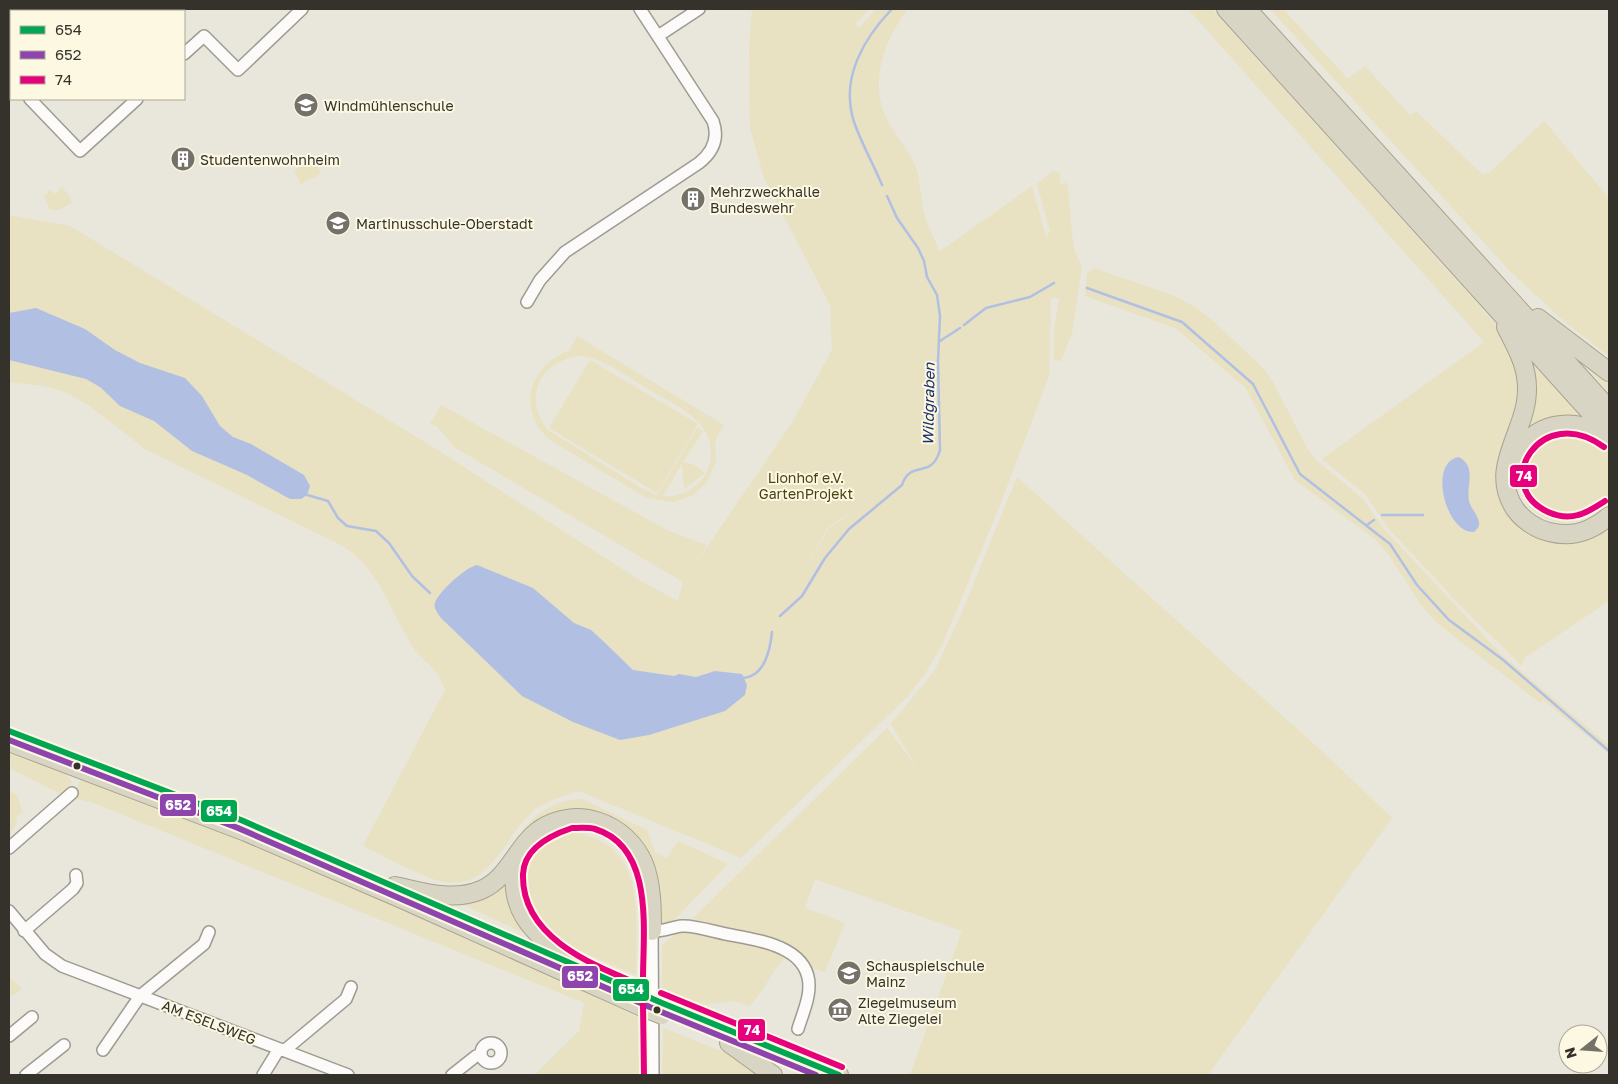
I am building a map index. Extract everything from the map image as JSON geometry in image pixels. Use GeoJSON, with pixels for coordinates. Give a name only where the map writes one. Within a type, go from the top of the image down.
{"type":"FeatureCollection","features":[{"type":"Feature","properties":{"kind":"highway"},"geometry":{"type":"LineString","coordinates":[[1226,9],[1500,300],[1609,409]]}},
{"type":"Feature","properties":{"kind":"highway"},"geometry":{"type":"LineString","coordinates":[[1247,9],[1500,300],[1609,433]]}},
{"type":"Feature","properties":{"kind":"highway"},"geometry":{"type":"LineString","coordinates":[[1500,300],[1609,372]]}},
{"type":"Feature","properties":{"kind":"highway"},"geometry":{"type":"LineString","coordinates":[[1500,300],[1522,358],[1527,386],[1524,414],[1505,466],[1505,485],[1512,503],[1531,524],[1558,534],[1584,532],[1609,516]]}},
{"type":"Feature","properties":{"kind":"highway"},"geometry":{"type":"LineString","coordinates":[[1609,440],[1596,430],[1576,424],[1546,428],[1524,443],[1516,459],[1513,477],[1517,494],[1526,510],[1549,524],[1576,525],[1587,522],[1609,509]]}},
{"type":"Feature","properties":{"kind":"highway"},"geometry":{"type":"LineString","coordinates":[[9,731],[241,820],[575,965],[642,1001]]}},
{"type":"Feature","properties":{"kind":"highway"},"geometry":{"type":"LineString","coordinates":[[9,742],[246,832],[642,1001],[839,1075]]}},
{"type":"Feature","properties":{"kind":"highway"},"geometry":{"type":"LineString","coordinates":[[395,886],[438,895],[471,894],[493,883],[518,856],[533,835],[556,821],[583,818],[610,826],[628,840],[643,862],[651,890],[652,932]]}},
{"type":"Feature","properties":{"kind":"highway"},"geometry":{"type":"LineString","coordinates":[[518,856],[514,884],[516,899],[522,914],[535,932],[575,965]]}},
{"type":"Feature","properties":{"kind":"highway"},"geometry":{"type":"LineString","coordinates":[[662,1009],[729,1043],[810,1075]]}},
{"type":"Feature","properties":{"kind":"highway"},"geometry":{"type":"LineString","coordinates":[[729,1043],[774,1075]]}},
{"type":"Feature","properties":{"kind":"street"},"geometry":{"type":"LineString","coordinates":[[185,53],[204,36],[238,70],[302,9]]}},
{"type":"Feature","properties":{"kind":"street"},"geometry":{"type":"LineString","coordinates":[[527,302],[540,280],[565,252],[699,163],[711,152],[716,132],[713,121],[640,9]]}},
{"type":"Feature","properties":{"kind":"street"},"geometry":{"type":"LineString","coordinates":[[658,36],[699,9]]}},
{"type":"Feature","properties":{"kind":"street"},"geometry":{"type":"LineString","coordinates":[[31,100],[80,152],[136,100]]}},
{"type":"Feature","properties":{"kind":"street"},"geometry":{"type":"LineString","coordinates":[[9,848],[72,793]]}},
{"type":"Feature","properties":{"kind":"street"},"geometry":{"type":"LineString","coordinates":[[24,931],[73,889],[77,883],[76,875]]}},
{"type":"Feature","properties":{"kind":"street","name":"AM ESELSWEG"},"geometry":{"type":"LineString","coordinates":[[9,911],[45,954],[62,966],[348,1075]]}},
{"type":"Feature","properties":{"kind":"street"},"geometry":{"type":"LineString","coordinates":[[653,1075],[652,932],[666,932],[685,926],[776,944],[791,953],[806,972],[808,980],[809,995],[798,1030]]}},
{"type":"Feature","properties":{"kind":"street","name":"AM ESELSWEG"},"geometry":{"type":"LineString","coordinates":[[103,1050],[140,996],[204,944],[209,932]]}},
{"type":"Feature","properties":{"kind":"street"},"geometry":{"type":"LineString","coordinates":[[263,1075],[282,1049],[346,999],[351,987]]}},
{"type":"Feature","properties":{"kind":"street"},"geometry":{"type":"LineString","coordinates":[[9,1036],[32,1017]]}},
{"type":"Feature","properties":{"kind":"street"},"geometry":{"type":"LineString","coordinates":[[26,1075],[64,1045]]}},
{"type":"Feature","properties":{"kind":"street"},"geometry":{"type":"LineString","coordinates":[[452,1075],[476,1056],[481,1055]]}},
{"type":"Feature","properties":{"kind":"green space","name":"Lionhof e.V. GartenProjekt"},"geometry":{"type":"Polygon","coordinates":[[[752,9],[869,9],[855,24],[859,28],[876,9],[908,9],[891,35],[885,50],[879,80],[880,95],[883,110],[890,125],[914,162],[919,179],[924,213],[939,252],[1032,186],[1046,237],[1050,231],[1037,184],[1053,171],[1060,173],[1060,183],[1064,185],[1067,181],[1072,235],[1075,252],[1081,265],[1072,333],[1061,361],[1054,360],[1054,330],[1059,299],[1054,297],[1051,299],[1049,376],[1000,505],[943,643],[925,674],[907,697],[741,858],[579,791],[554,799],[531,813],[482,873],[469,880],[454,883],[427,877],[363,846],[445,690],[437,674],[413,647],[375,579],[356,556],[343,546],[145,449],[87,404],[63,391],[44,386],[9,382],[9,215],[70,226],[436,449],[644,583],[678,601],[683,582],[454,447],[437,426],[430,424],[441,405],[669,531],[707,545],[691,571],[793,421],[832,350],[830,305],[764,178],[750,128],[749,48],[752,9]],[[890,485],[827,528],[794,591],[828,529],[890,485]]]}},
{"type":"Feature","properties":{"kind":"green space"},"geometry":{"type":"Polygon","coordinates":[[[1188,9],[1212,9],[1503,332],[1524,385],[1502,462],[1533,530],[1609,522],[1609,601],[1524,658],[1522,666],[1460,605],[1388,528],[1365,494],[1322,459],[1484,342],[1188,9]]]}},
{"type":"Feature","properties":{"kind":"green space"},"geometry":{"type":"Polygon","coordinates":[[[1270,9],[1283,9],[1348,79],[1365,66],[1410,115],[1417,112],[1483,175],[1490,172],[1544,121],[1609,198],[1609,356],[1566,323],[1510,271],[1270,9]]]}},
{"type":"Feature","properties":{"kind":"green space"},"geometry":{"type":"Polygon","coordinates":[[[314,160],[321,174],[301,184],[294,170],[314,160]]]}},
{"type":"Feature","properties":{"kind":"green space"},"geometry":{"type":"Polygon","coordinates":[[[62,187],[72,203],[59,210],[50,210],[44,196],[50,190],[55,194],[62,187]]]}},
{"type":"Feature","properties":{"kind":"green space"},"geometry":{"type":"Polygon","coordinates":[[[1094,268],[1172,295],[1197,308],[1264,369],[1273,382],[1307,448],[1316,460],[1363,499],[1384,529],[1503,656],[1609,745],[1609,754],[1543,700],[1540,703],[1437,623],[1422,606],[1388,554],[1375,539],[1295,480],[1245,387],[1175,328],[1085,296],[1087,274],[1094,268]]]}},
{"type":"Feature","properties":{"kind":"green space"},"geometry":{"type":"Polygon","coordinates":[[[577,336],[724,425],[715,440],[716,461],[707,482],[693,495],[674,502],[647,498],[550,440],[539,428],[533,416],[532,390],[536,377],[544,366],[555,357],[569,351],[577,336]],[[577,356],[552,366],[538,384],[536,406],[540,418],[548,430],[641,488],[657,495],[697,428],[703,431],[683,462],[695,465],[705,473],[684,489],[682,463],[663,496],[682,494],[698,484],[707,470],[710,462],[711,453],[705,430],[688,413],[677,406],[612,367],[586,357],[577,356]]]}},
{"type":"Feature","properties":{"kind":"green space"},"geometry":{"type":"Polygon","coordinates":[[[1563,341],[1609,376],[1609,392],[1563,341]]]}},
{"type":"Feature","properties":{"kind":"green space"},"geometry":{"type":"Polygon","coordinates":[[[1523,351],[1582,416],[1589,425],[1521,432],[1523,351]]]}},
{"type":"Feature","properties":{"kind":"green space"},"geometry":{"type":"Polygon","coordinates":[[[590,360],[698,424],[657,493],[549,428],[590,360]]]}},
{"type":"Feature","properties":{"kind":"green space"},"geometry":{"type":"Polygon","coordinates":[[[1551,429],[1593,435],[1609,449],[1609,502],[1582,520],[1557,522],[1547,519],[1531,508],[1520,491],[1517,474],[1519,462],[1551,429]]]}},
{"type":"Feature","properties":{"kind":"green space"},"geometry":{"type":"Polygon","coordinates":[[[1017,477],[1324,753],[1392,818],[1208,1075],[910,1075],[962,931],[815,879],[805,908],[845,923],[825,972],[784,959],[749,1006],[733,1001],[698,1006],[662,991],[662,945],[689,922],[887,728],[917,768],[891,724],[935,670],[962,612],[1017,477]]]}},
{"type":"Feature","properties":{"kind":"green space"},"geometry":{"type":"Polygon","coordinates":[[[9,746],[66,774],[72,782],[69,793],[63,795],[9,768],[9,746]]]}},
{"type":"Feature","properties":{"kind":"green space"},"geometry":{"type":"Polygon","coordinates":[[[81,777],[276,850],[564,980],[642,1019],[642,1075],[534,1075],[579,1031],[584,1003],[91,802],[76,799],[74,797],[81,777]]]}},
{"type":"Feature","properties":{"kind":"green space"},"geometry":{"type":"Polygon","coordinates":[[[9,791],[17,795],[23,813],[17,816],[16,825],[9,835],[9,791]]]}},
{"type":"Feature","properties":{"kind":"green space"},"geometry":{"type":"Polygon","coordinates":[[[582,799],[647,830],[655,852],[667,858],[678,841],[728,864],[673,921],[673,925],[662,925],[659,922],[644,856],[573,813],[503,869],[498,865],[523,830],[542,812],[566,801],[582,799]]]}},
{"type":"Feature","properties":{"kind":"green space"},"geometry":{"type":"Polygon","coordinates":[[[565,831],[595,838],[612,848],[623,862],[631,879],[635,898],[636,975],[598,959],[561,940],[545,927],[534,912],[528,894],[528,871],[532,857],[546,841],[565,831]]]}},
{"type":"Feature","properties":{"kind":"green space"},"geometry":{"type":"Polygon","coordinates":[[[506,875],[528,935],[455,901],[506,875]]]}},
{"type":"Feature","properties":{"kind":"green space"},"geometry":{"type":"Polygon","coordinates":[[[9,977],[22,989],[12,996],[9,993],[9,977]]]}},
{"type":"Feature","properties":{"kind":"green space"},"geometry":{"type":"Polygon","coordinates":[[[663,1028],[738,1058],[767,1075],[662,1075],[663,1028]]]}},
{"type":"Feature","properties":{"kind":"water"},"geometry":{"type":"Polygon","coordinates":[[[36,308],[85,329],[115,350],[140,363],[185,378],[202,396],[220,426],[233,437],[251,444],[304,475],[310,486],[307,495],[301,499],[290,499],[247,475],[192,451],[154,421],[120,406],[100,387],[86,379],[9,360],[9,313],[36,308]]]}},
{"type":"Feature","properties":{"kind":"water"},"geometry":{"type":"Polygon","coordinates":[[[1459,457],[1468,466],[1469,471],[1469,501],[1479,524],[1474,532],[1464,530],[1455,522],[1444,497],[1442,483],[1444,471],[1449,462],[1459,457]]]}},
{"type":"Feature","properties":{"kind":"water"},"geometry":{"type":"Polygon","coordinates":[[[477,565],[533,588],[574,623],[591,630],[633,670],[696,677],[715,671],[742,674],[747,685],[745,695],[725,711],[649,735],[620,740],[573,722],[522,696],[441,618],[435,609],[438,598],[447,586],[460,575],[477,565]]]}},
{"type":"Feature","properties":{"kind":"waterway","name":"Wildgraben"},"geometry":{"type":"LineString","coordinates":[[882,185],[853,119],[850,88],[853,73],[864,45],[892,9]]}},
{"type":"Feature","properties":{"kind":"waterway","name":"Wildgraben"},"geometry":{"type":"LineString","coordinates":[[780,616],[802,596],[825,558],[849,529],[902,485],[910,472],[932,465],[940,450],[938,361],[940,316],[937,295],[927,277],[924,261],[918,248],[897,218],[887,196]]}},
{"type":"Feature","properties":{"kind":"waterway"},"geometry":{"type":"LineString","coordinates":[[964,325],[986,308],[1030,297],[1054,283]]}},
{"type":"Feature","properties":{"kind":"waterway"},"geometry":{"type":"LineString","coordinates":[[1087,288],[1182,322],[1253,384],[1300,474],[1390,544],[1417,585],[1449,620],[1502,659],[1609,751]]}},
{"type":"Feature","properties":{"kind":"waterway"},"geometry":{"type":"LineString","coordinates":[[940,341],[960,328]]}},
{"type":"Feature","properties":{"kind":"waterway","name":"Wildgraben"},"geometry":{"type":"LineString","coordinates":[[304,494],[328,501],[338,518],[347,526],[376,531],[389,543],[412,576],[430,593]]}},
{"type":"Feature","properties":{"kind":"waterway"},"geometry":{"type":"LineString","coordinates":[[1382,515],[1423,515]]}},
{"type":"Feature","properties":{"kind":"waterway"},"geometry":{"type":"LineString","coordinates":[[1367,525],[1374,520]]}},
{"type":"Feature","properties":{"kind":"waterway","name":"Wildgraben"},"geometry":{"type":"LineString","coordinates":[[740,678],[755,674],[760,669],[770,647],[772,632]]}},
{"type":"Feature","properties":{"kind":"transit line","name":"74"},"geometry":{"type":"LineString","coordinates":[[1604,447],[1581,435],[1561,434],[1543,440],[1531,452],[1524,467],[1523,484],[1531,500],[1548,512],[1559,515],[1581,514],[1605,501]]}},
{"type":"Feature","properties":{"kind":"transit line","name":"654"},"geometry":{"type":"LineString","coordinates":[[9,731],[241,820],[662,1003],[839,1075]]}},
{"type":"Feature","properties":{"kind":"transit line","name":"652"},"geometry":{"type":"LineString","coordinates":[[9,740],[238,828],[659,1011],[816,1075]]}},
{"type":"Feature","properties":{"kind":"transit line","name":"74"},"geometry":{"type":"LineString","coordinates":[[572,828],[595,829],[615,839],[629,855],[637,874],[642,896],[644,920],[643,986],[603,969],[564,946],[547,932],[534,916],[526,896],[523,874],[528,857],[540,844],[556,834],[572,828]]}},
{"type":"Feature","properties":{"kind":"transit line","name":"74"},"geometry":{"type":"LineString","coordinates":[[661,993],[842,1067]]}},
{"type":"Feature","properties":{"kind":"transit line","name":"74"},"geometry":{"type":"LineString","coordinates":[[643,1005],[644,1075]]}},
{"type":"Feature","properties":{"kind":"place","name":"Windmühlenschule"},"geometry":{"type":"Point","coordinates":[306,105]}},
{"type":"Feature","properties":{"kind":"place","name":"Studentenwohnheim"},"geometry":{"type":"Point","coordinates":[183,159]}},
{"type":"Feature","properties":{"kind":"place","name":"Mehrzweckhalle Bundeswehr"},"geometry":{"type":"Point","coordinates":[693,199]}},
{"type":"Feature","properties":{"kind":"place","name":"Martinusschule-Oberstadt"},"geometry":{"type":"Point","coordinates":[338,223]}},
{"type":"Feature","properties":{"kind":"place","name":"Schauspielschule Mainz"},"geometry":{"type":"Point","coordinates":[849,973]}},
{"type":"Feature","properties":{"kind":"place","name":"Ziegelmuseum Alte Ziegelei"},"geometry":{"type":"Point","coordinates":[840,1010]}}]}
